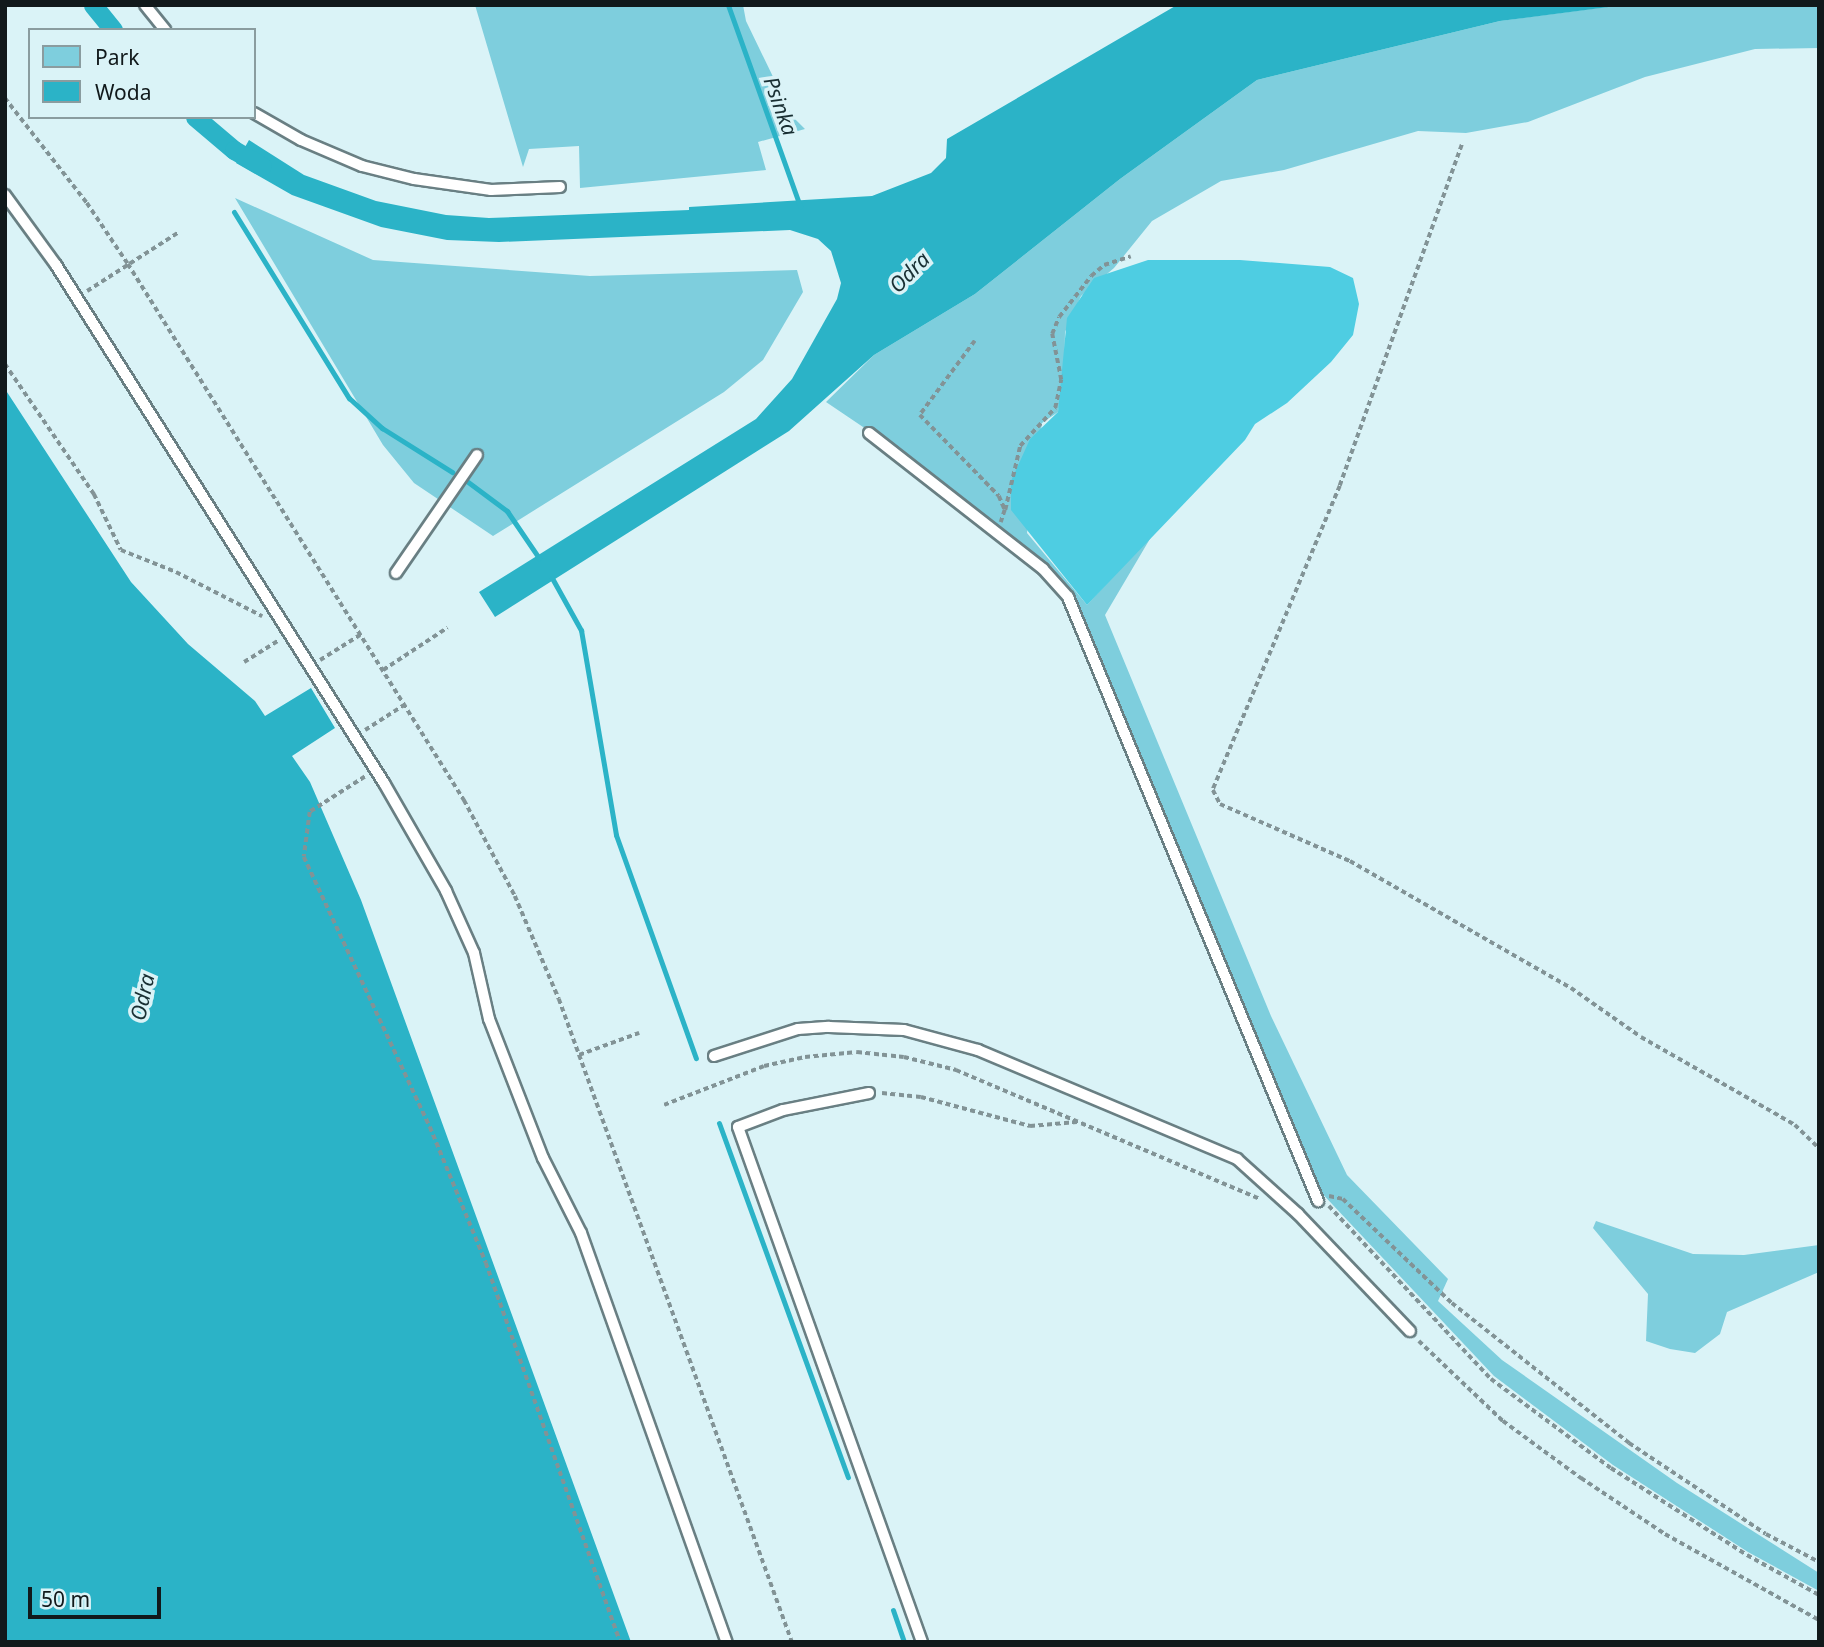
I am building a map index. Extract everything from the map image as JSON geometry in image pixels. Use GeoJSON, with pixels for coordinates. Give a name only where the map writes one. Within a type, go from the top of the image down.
{"type":"FeatureCollection","features":[{"type":"Feature","properties":{"kind":"lane"},"geometry":{"type":"LineString","coordinates":[[145,5],[163,28]]}},
{"type":"Feature","properties":{"kind":"lane"},"geometry":{"type":"LineString","coordinates":[[256,114],[301,141],[362,166],[414,179],[491,190],[560,187]]}},
{"type":"Feature","properties":{"kind":"lane"},"geometry":{"type":"LineString","coordinates":[[5,195],[76,298],[422,846],[474,953],[489,1019],[542,1158],[581,1233],[727,1642]]}},
{"type":"Feature","properties":{"kind":"lane"},"geometry":{"type":"LineString","coordinates":[[869,433],[1043,569],[1068,597],[1085,631],[1318,1201]]}},
{"type":"Feature","properties":{"kind":"lane"},"geometry":{"type":"LineString","coordinates":[[396,573],[477,455]]}},
{"type":"Feature","properties":{"kind":"lane"},"geometry":{"type":"LineString","coordinates":[[714,1056],[778,1034],[829,1027],[904,1030],[978,1049],[1237,1159],[1298,1214],[1410,1331]]}},
{"type":"Feature","properties":{"kind":"lane"},"geometry":{"type":"LineString","coordinates":[[869,1093],[783,1110],[738,1127],[922,1642]]}},
{"type":"Feature","properties":{"kind":"path"},"geometry":{"type":"LineString","coordinates":[[5,98],[87,202],[128,264],[464,800],[515,896],[579,1055],[792,1642]]}},
{"type":"Feature","properties":{"kind":"path"},"geometry":{"type":"LineString","coordinates":[[1462,145],[1340,486],[1213,790],[1220,804],[1350,861],[1570,988],[1640,1037],[1795,1125],[1819,1147]]}},
{"type":"Feature","properties":{"kind":"path"},"geometry":{"type":"LineString","coordinates":[[76,298],[179,232]]}},
{"type":"Feature","properties":{"kind":"path"},"geometry":{"type":"LineString","coordinates":[[997,534],[1020,446],[1055,408],[1061,380],[1052,334],[1059,317],[1091,276],[1104,265],[1131,256]]}},
{"type":"Feature","properties":{"kind":"path"},"geometry":{"type":"LineString","coordinates":[[975,341],[920,415],[999,496],[1005,510]]}},
{"type":"Feature","properties":{"kind":"path"},"geometry":{"type":"LineString","coordinates":[[5,364],[94,494],[121,550],[270,619]]}},
{"type":"Feature","properties":{"kind":"path"},"geometry":{"type":"LineString","coordinates":[[383,670],[447,628]]}},
{"type":"Feature","properties":{"kind":"path"},"geometry":{"type":"LineString","coordinates":[[244,662],[289,634]]}},
{"type":"Feature","properties":{"kind":"path"},"geometry":{"type":"LineString","coordinates":[[310,667],[360,635]]}},
{"type":"Feature","properties":{"kind":"path"},"geometry":{"type":"LineString","coordinates":[[354,737],[404,705]]}},
{"type":"Feature","properties":{"kind":"path"},"geometry":{"type":"LineString","coordinates":[[375,770],[310,812],[304,858],[430,1127],[486,1263],[620,1642]]}},
{"type":"Feature","properties":{"kind":"path"},"geometry":{"type":"LineString","coordinates":[[579,1055],[639,1033]]}},
{"type":"Feature","properties":{"kind":"path"},"geometry":{"type":"LineString","coordinates":[[664,1105],[764,1066],[857,1052],[904,1057],[956,1070],[1269,1203]]}},
{"type":"Feature","properties":{"kind":"path"},"geometry":{"type":"LineString","coordinates":[[869,1093],[921,1097],[1030,1126],[1078,1122]]}},
{"type":"Feature","properties":{"kind":"path"},"geometry":{"type":"LineString","coordinates":[[1318,1201],[1331,1194],[1343,1199],[1398,1256],[1536,1373],[1629,1443],[1766,1534],[1819,1562]]}},
{"type":"Feature","properties":{"kind":"path"},"geometry":{"type":"LineString","coordinates":[[1318,1201],[1331,1207],[1491,1378],[1611,1468],[1747,1555],[1819,1595]]}},
{"type":"Feature","properties":{"kind":"path"},"geometry":{"type":"LineString","coordinates":[[1410,1331],[1503,1421],[1581,1478],[1665,1534],[1819,1619]]}},
{"type":"Feature","properties":{"kind":"green space"},"geometry":{"type":"Polygon","coordinates":[[[475,5],[743,5],[746,21],[792,116],[805,129],[758,142],[766,170],[580,188],[579,146],[529,149],[523,167],[475,5]]]}},
{"type":"Feature","properties":{"kind":"green space"},"geometry":{"type":"Polygon","coordinates":[[[1622,5],[1819,5],[1819,48],[1755,49],[1645,77],[1528,122],[1466,133],[1418,131],[1284,170],[1221,181],[1152,221],[1114,268],[1081,296],[1065,332],[1064,383],[1058,412],[1042,423],[1027,533],[1087,605],[1154,532],[1105,615],[1271,1016],[1347,1175],[1448,1279],[1438,1301],[1502,1360],[1677,1483],[1819,1573],[1819,1591],[1748,1552],[1613,1465],[1494,1376],[1316,1187],[1082,615],[1069,594],[903,454],[826,402],[874,355],[975,294],[1120,179],[1257,80],[1500,21],[1622,5]]]}},
{"type":"Feature","properties":{"kind":"green space"},"geometry":{"type":"Polygon","coordinates":[[[235,198],[373,260],[590,276],[797,270],[803,292],[763,360],[724,392],[493,536],[414,483],[383,445],[235,198]]]}},
{"type":"Feature","properties":{"kind":"green space"},"geometry":{"type":"Polygon","coordinates":[[[1596,1221],[1693,1254],[1744,1255],[1819,1245],[1819,1272],[1727,1312],[1720,1334],[1695,1353],[1670,1349],[1646,1341],[1648,1294],[1593,1228],[1596,1221]]]}},
{"type":"Feature","properties":{"kind":"shaded area"},"geometry":{"type":"Polygon","coordinates":[[[1148,260],[1240,260],[1330,267],[1353,278],[1359,304],[1353,335],[1331,362],[1287,403],[1255,424],[1245,440],[1087,605],[1011,510],[1011,481],[1030,439],[1058,412],[1067,318],[1094,278],[1148,260]]]}},
{"type":"Feature","properties":{"kind":"water","name":"Odra"},"geometry":{"type":"Polygon","coordinates":[[[1177,5],[1624,5],[1500,21],[1257,80],[1120,179],[975,294],[874,355],[789,431],[495,617],[479,592],[756,419],[792,379],[837,299],[841,283],[831,251],[818,239],[790,230],[499,242],[447,240],[381,227],[292,195],[236,163],[249,140],[304,175],[376,201],[446,215],[489,218],[689,210],[689,207],[872,196],[931,173],[946,158],[947,139],[1177,5]]]}},
{"type":"Feature","properties":{"kind":"water","name":"Odra"},"geometry":{"type":"Polygon","coordinates":[[[5,389],[131,582],[188,644],[255,701],[265,716],[311,688],[335,728],[292,756],[310,782],[361,900],[631,1642],[5,1642],[5,389]]]}},
{"type":"Feature","properties":{"kind":"waterway"},"geometry":{"type":"LineString","coordinates":[[93,5],[111,28]]}},
{"type":"Feature","properties":{"kind":"waterway","name":"Psinka"},"geometry":{"type":"LineString","coordinates":[[728,5],[800,206]]}},
{"type":"Feature","properties":{"kind":"waterway"},"geometry":{"type":"LineString","coordinates":[[197,119],[234,150],[262,166]]}},
{"type":"Feature","properties":{"kind":"waterway"},"geometry":{"type":"LineString","coordinates":[[234,212],[349,398],[382,428],[452,472]]}},
{"type":"Feature","properties":{"kind":"waterway"},"geometry":{"type":"LineString","coordinates":[[468,482],[507,511],[539,558]]}},
{"type":"Feature","properties":{"kind":"waterway"},"geometry":{"type":"LineString","coordinates":[[552,578],[581,630],[616,835],[696,1058]]}},
{"type":"Feature","properties":{"kind":"waterway"},"geometry":{"type":"LineString","coordinates":[[719,1123],[848,1477]]}},
{"type":"Feature","properties":{"kind":"waterway"},"geometry":{"type":"LineString","coordinates":[[893,1610],[904,1642]]}}]}
